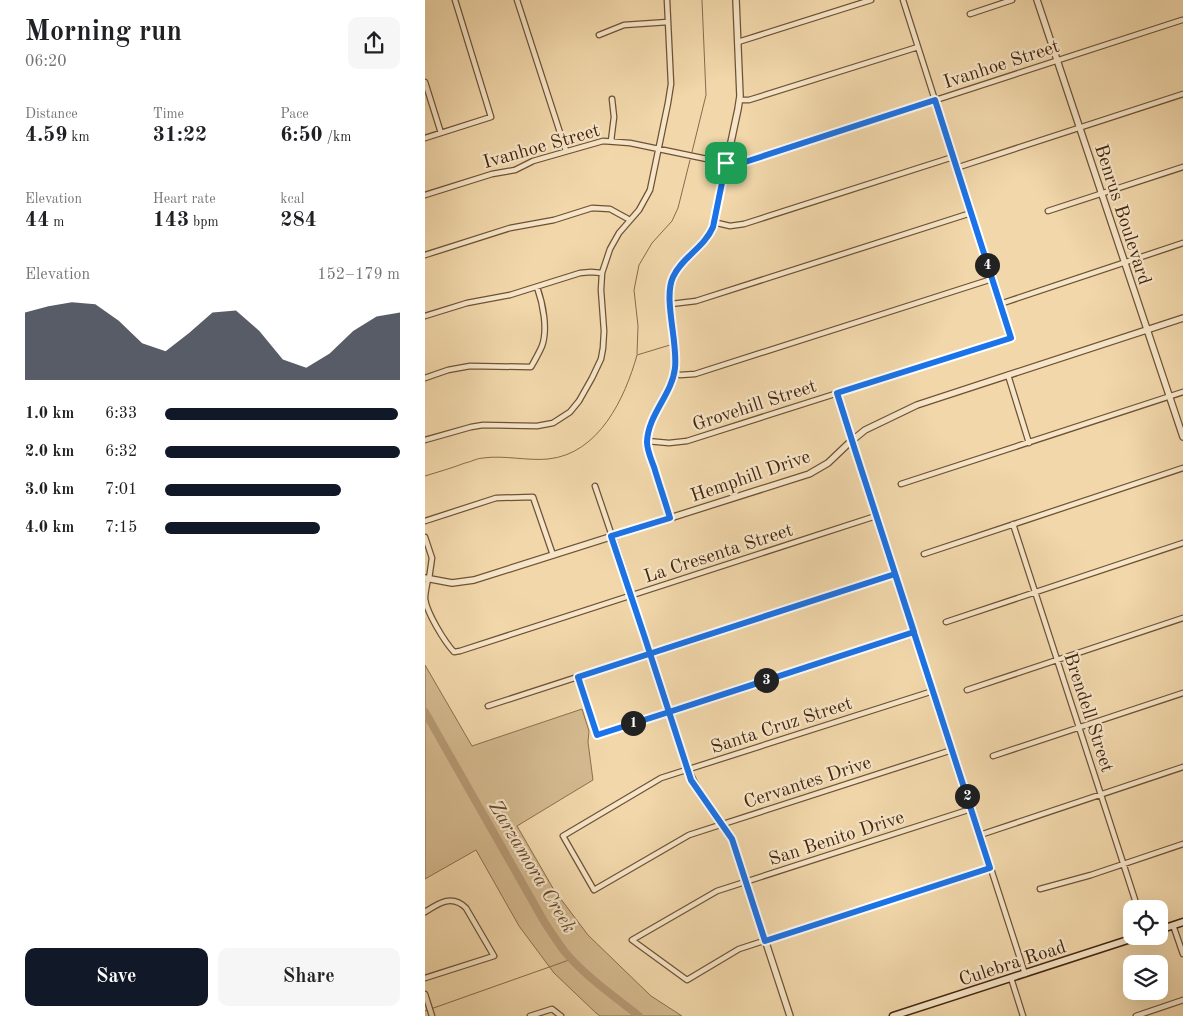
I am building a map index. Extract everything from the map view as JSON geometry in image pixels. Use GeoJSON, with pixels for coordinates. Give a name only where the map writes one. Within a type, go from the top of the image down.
{"type":"FeatureCollection","features":[{"type":"Feature","properties":{"kind":"main road"},"geometry":{"type":"LineString","coordinates":[[1168,927],[1183,922]]}},
{"type":"Feature","properties":{"kind":"main road","name":"Culebra Road"},"geometry":{"type":"LineString","coordinates":[[893,1016],[1123,942]]}},
{"type":"Feature","properties":{"kind":"street"},"geometry":{"type":"LineString","coordinates":[[425,138],[491,117],[455,0]]}},
{"type":"Feature","properties":{"kind":"street"},"geometry":{"type":"LineString","coordinates":[[517,0],[566,151]]}},
{"type":"Feature","properties":{"kind":"street"},"geometry":{"type":"LineString","coordinates":[[425,440],[459,429],[477,426],[547,425],[558,421],[570,412],[588,386],[601,359],[604,331],[601,290],[602,273],[610,248],[619,233],[639,210],[650,190],[671,84],[667,0]]}},
{"type":"Feature","properties":{"kind":"street"},"geometry":{"type":"LineString","coordinates":[[670,518],[649,453],[647,441],[652,422],[670,389],[675,373],[676,349],[670,288],[672,278],[680,266],[710,234],[740,100],[736,0]]}},
{"type":"Feature","properties":{"kind":"street"},"geometry":{"type":"LineString","coordinates":[[738,42],[871,0]]}},
{"type":"Feature","properties":{"kind":"street"},"geometry":{"type":"LineString","coordinates":[[903,0],[1000,304],[1183,243]]}},
{"type":"Feature","properties":{"kind":"street"},"geometry":{"type":"LineString","coordinates":[[970,14],[1012,0]]}},
{"type":"Feature","properties":{"kind":"street","name":"Benrus Boulevard"},"geometry":{"type":"LineString","coordinates":[[1037,0],[1183,437]]}},
{"type":"Feature","properties":{"kind":"street","name":"Ivanhoe Street"},"geometry":{"type":"LineString","coordinates":[[425,195],[492,174],[515,170],[533,161],[594,142],[611,141],[658,148],[726,163],[745,162],[1182,20]]}},
{"type":"Feature","properties":{"kind":"street"},"geometry":{"type":"LineString","coordinates":[[599,35],[624,25],[668,22]]}},
{"type":"Feature","properties":{"kind":"street"},"geometry":{"type":"LineString","coordinates":[[740,100],[749,100],[918,46]]}},
{"type":"Feature","properties":{"kind":"street"},"geometry":{"type":"LineString","coordinates":[[425,82],[441,133]]}},
{"type":"Feature","properties":{"kind":"street"},"geometry":{"type":"LineString","coordinates":[[957,168],[1183,94]]}},
{"type":"Feature","properties":{"kind":"street"},"geometry":{"type":"LineString","coordinates":[[611,141],[614,117],[612,99]]}},
{"type":"Feature","properties":{"kind":"street"},"geometry":{"type":"LineString","coordinates":[[713,222],[730,226],[744,224],[953,157]]}},
{"type":"Feature","properties":{"kind":"street"},"geometry":{"type":"LineString","coordinates":[[1048,211],[1183,167]]}},
{"type":"Feature","properties":{"kind":"street"},"geometry":{"type":"LineString","coordinates":[[425,255],[510,228],[554,220],[593,208],[611,209],[630,220]]}},
{"type":"Feature","properties":{"kind":"street"},"geometry":{"type":"LineString","coordinates":[[671,304],[696,301],[971,213]]}},
{"type":"Feature","properties":{"kind":"street"},"geometry":{"type":"LineString","coordinates":[[425,316],[467,303],[500,297],[537,287],[580,273],[602,273]]}},
{"type":"Feature","properties":{"kind":"street"},"geometry":{"type":"LineString","coordinates":[[675,373],[695,374],[992,278]]}},
{"type":"Feature","properties":{"kind":"street"},"geometry":{"type":"LineString","coordinates":[[425,378],[448,370],[470,366],[531,367],[545,336],[541,300],[537,287]]}},
{"type":"Feature","properties":{"kind":"street","name":"Grovehill Street"},"geometry":{"type":"LineString","coordinates":[[647,441],[669,443],[687,441],[1011,338],[1000,304]]}},
{"type":"Feature","properties":{"kind":"street","name":"Hemphill Drive"},"geometry":{"type":"LineString","coordinates":[[427,579],[452,583],[467,582],[809,474],[828,463],[851,440],[871,426],[917,405],[1183,318]]}},
{"type":"Feature","properties":{"kind":"street"},"geometry":{"type":"LineString","coordinates":[[1008,375],[1029,442]]}},
{"type":"Feature","properties":{"kind":"street"},"geometry":{"type":"LineString","coordinates":[[901,484],[1183,392]]}},
{"type":"Feature","properties":{"kind":"street"},"geometry":{"type":"LineString","coordinates":[[837,393],[1025,974]]}},
{"type":"Feature","properties":{"kind":"street"},"geometry":{"type":"LineString","coordinates":[[924,554],[1183,468]]}},
{"type":"Feature","properties":{"kind":"street"},"geometry":{"type":"LineString","coordinates":[[595,486],[688,770],[700,794],[732,839],[790,1016]]}},
{"type":"Feature","properties":{"kind":"street"},"geometry":{"type":"LineString","coordinates":[[425,521],[496,498],[533,497],[553,555]]}},
{"type":"Feature","properties":{"kind":"street","name":"La Cresenta Street"},"geometry":{"type":"LineString","coordinates":[[427,579],[425,596],[427,607],[454,652],[877,516]]}},
{"type":"Feature","properties":{"kind":"street","name":"Brendell Street"},"geometry":{"type":"LineString","coordinates":[[1013,524],[1134,900]]}},
{"type":"Feature","properties":{"kind":"street"},"geometry":{"type":"LineString","coordinates":[[425,537],[431,558],[427,579]]}},
{"type":"Feature","properties":{"kind":"street"},"geometry":{"type":"LineString","coordinates":[[946,622],[1183,543]]}},
{"type":"Feature","properties":{"kind":"street"},"geometry":{"type":"LineString","coordinates":[[488,706],[895,574]]}},
{"type":"Feature","properties":{"kind":"street"},"geometry":{"type":"LineString","coordinates":[[967,690],[1183,618]]}},
{"type":"Feature","properties":{"kind":"street"},"geometry":{"type":"LineString","coordinates":[[578,677],[597,735],[914,632]]}},
{"type":"Feature","properties":{"kind":"street","name":"Santa Cruz Street"},"geometry":{"type":"LineString","coordinates":[[595,890],[563,836],[656,781],[933,691]]}},
{"type":"Feature","properties":{"kind":"street"},"geometry":{"type":"LineString","coordinates":[[993,756],[1183,693]]}},
{"type":"Feature","properties":{"kind":"street","name":"Cervantes Drive"},"geometry":{"type":"LineString","coordinates":[[595,890],[681,838],[952,750]]}},
{"type":"Feature","properties":{"kind":"street"},"geometry":{"type":"LineString","coordinates":[[980,835],[1183,767]]}},
{"type":"Feature","properties":{"kind":"street","name":"San Benito Drive"},"geometry":{"type":"LineString","coordinates":[[765,941],[739,949],[687,980],[632,940],[709,894],[971,809]]}},
{"type":"Feature","properties":{"kind":"street"},"geometry":{"type":"LineString","coordinates":[[1040,890],[1183,844]]}},
{"type":"Feature","properties":{"kind":"street"},"geometry":{"type":"LineString","coordinates":[[765,941],[990,868]]}},
{"type":"Feature","properties":{"kind":"street"},"geometry":{"type":"LineString","coordinates":[[425,912],[445,901],[461,903],[466,908],[494,956],[425,978]]}},
{"type":"Feature","properties":{"kind":"street"},"geometry":{"type":"LineString","coordinates":[[1173,926],[1183,954]]}},
{"type":"Feature","properties":{"kind":"street"},"geometry":{"type":"LineString","coordinates":[[1011,978],[1023,1016]]}},
{"type":"Feature","properties":{"kind":"street"},"geometry":{"type":"LineString","coordinates":[[425,994],[431,1011]]}},
{"type":"Feature","properties":{"kind":"street"},"geometry":{"type":"LineString","coordinates":[[1136,1016],[1183,1000]]}},
{"type":"Feature","properties":{"kind":"street"},"geometry":{"type":"LineString","coordinates":[[530,1016],[552,1009],[561,1016]]}},
{"type":"Feature","properties":{"kind":"shaded area"},"geometry":{"type":"Polygon","coordinates":[[[425,665],[472,746],[582,709],[589,731],[588,742],[593,780],[517,826],[554,890],[588,935],[651,996],[682,1016],[600,1016],[596,1013],[554,973],[519,926],[476,850],[425,879],[425,665]]]}},
{"type":"Feature","properties":{"kind":"waterway"},"geometry":{"type":"LineString","coordinates":[[692,152],[706,95],[702,0]]}},
{"type":"Feature","properties":{"kind":"waterway"},"geometry":{"type":"LineString","coordinates":[[637,354],[638,326],[634,290],[639,265],[652,243],[672,221],[678,208],[690,160]]}},
{"type":"Feature","properties":{"kind":"waterway"},"geometry":{"type":"LineString","coordinates":[[425,476],[481,458],[548,459],[566,455],[582,447],[607,421],[617,405],[632,372],[637,355],[670,345]]}},
{"type":"Feature","properties":{"kind":"waterway","name":"Zarzamora Creek"},"geometry":{"type":"LineString","coordinates":[[425,712],[545,923],[560,945],[591,978],[639,1016]]}},
{"type":"Feature","properties":{"kind":"waterway"},"geometry":{"type":"LineString","coordinates":[[425,1011],[572,959]]}},
{"type":"Feature","properties":{"kind":"route"},"geometry":{"type":"LineString","coordinates":[[726,163],[710,234],[680,266],[672,278],[670,288],[676,349],[675,369],[670,389],[652,422],[647,441],[649,453],[670,518],[611,536],[631,596],[650,654],[669,712],[597,735],[578,677],[650,654],[895,574],[990,868],[765,941],[732,839],[691,780],[669,712],[914,632],[837,393],[1011,338],[935,100],[745,162],[726,163]]}}]}
